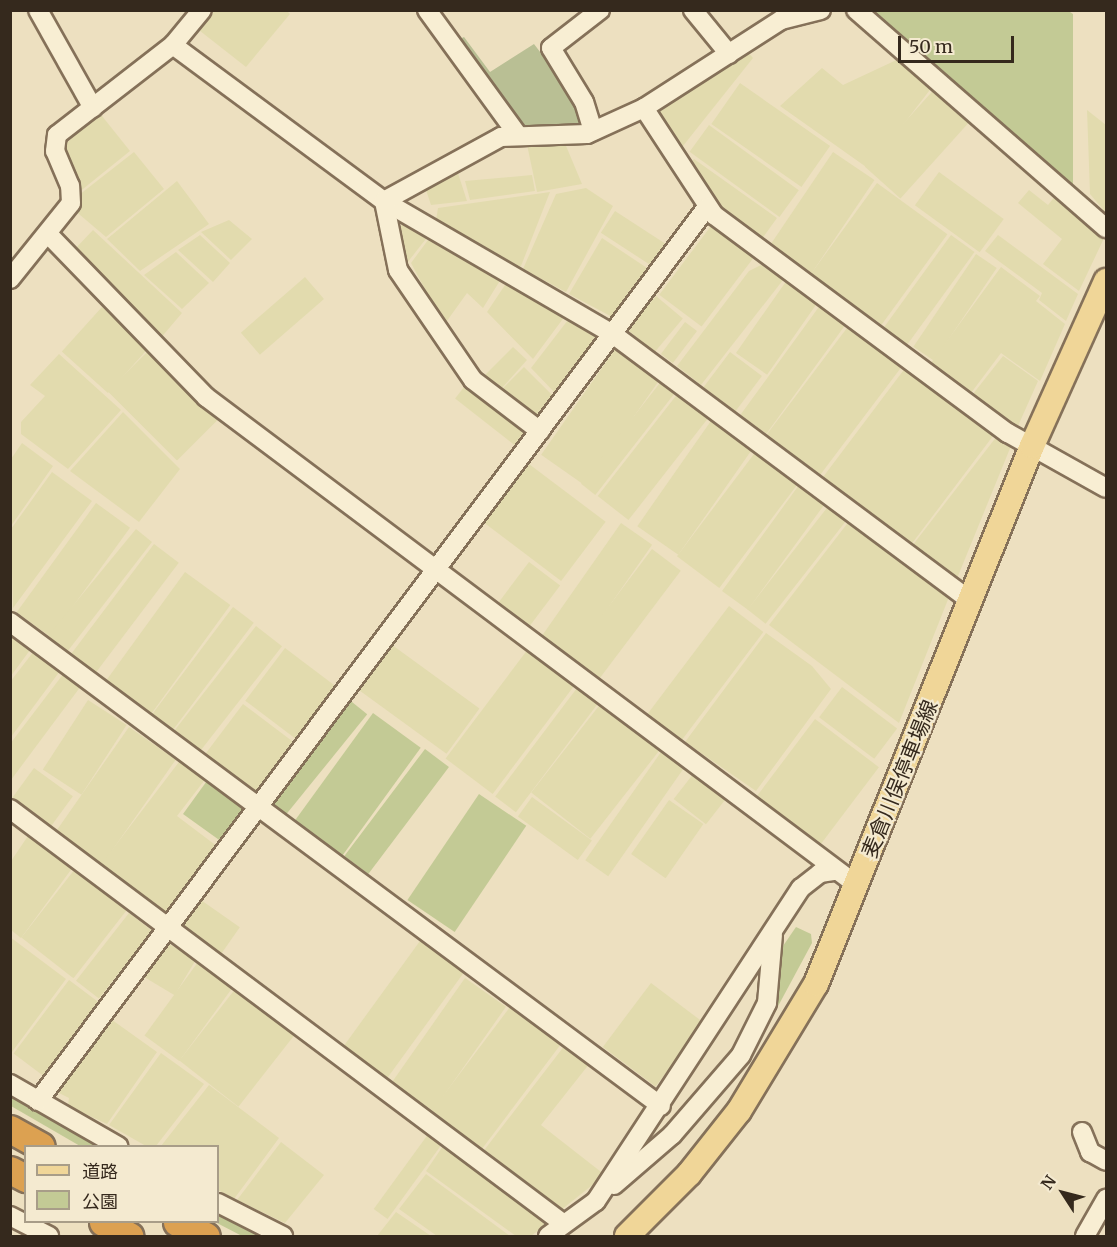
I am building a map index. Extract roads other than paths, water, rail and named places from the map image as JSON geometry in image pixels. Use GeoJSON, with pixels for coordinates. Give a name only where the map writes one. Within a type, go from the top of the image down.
{"type":"FeatureCollection","features":[{"type":"Feature","properties":{"kind":"highway"},"geometry":{"type":"LineString","coordinates":[[10,1129],[39,1145]]}},
{"type":"Feature","properties":{"kind":"highway"},"geometry":{"type":"LineString","coordinates":[[10,1170],[24,1177]]}},
{"type":"Feature","properties":{"kind":"highway"},"geometry":{"type":"LineString","coordinates":[[106,1223],[129,1236]]}},
{"type":"Feature","properties":{"kind":"highway"},"geometry":{"type":"LineString","coordinates":[[181,1223],[206,1236]]}},
{"type":"Feature","properties":{"kind":"main road","name":"麦倉川俣停車場線"},"geometry":{"type":"LineString","coordinates":[[627,1236],[689,1174],[767,1070],[816,984],[1032,446],[1107,281]]}},
{"type":"Feature","properties":{"kind":"street"},"geometry":{"type":"LineString","coordinates":[[38,10],[93,108]]}},
{"type":"Feature","properties":{"kind":"street"},"geometry":{"type":"LineString","coordinates":[[10,279],[50,235],[71,203],[70,186],[55,151],[57,135],[173,45],[202,10]]}},
{"type":"Feature","properties":{"kind":"street"},"geometry":{"type":"LineString","coordinates":[[427,10],[517,134]]}},
{"type":"Feature","properties":{"kind":"street"},"geometry":{"type":"LineString","coordinates":[[593,131],[584,102],[551,48],[600,10]]}},
{"type":"Feature","properties":{"kind":"street"},"geometry":{"type":"LineString","coordinates":[[693,10],[729,54]]}},
{"type":"Feature","properties":{"kind":"street"},"geometry":{"type":"LineString","coordinates":[[384,201],[482,145],[517,134],[593,131],[644,108],[781,20],[821,10]]}},
{"type":"Feature","properties":{"kind":"street"},"geometry":{"type":"LineString","coordinates":[[856,10],[1107,228]]}},
{"type":"Feature","properties":{"kind":"street"},"geometry":{"type":"LineString","coordinates":[[173,45],[384,201],[614,335],[971,601]]}},
{"type":"Feature","properties":{"kind":"street"},"geometry":{"type":"LineString","coordinates":[[644,108],[707,207],[1032,446],[1107,488]]}},
{"type":"Feature","properties":{"kind":"street"},"geometry":{"type":"LineString","coordinates":[[384,201],[398,270],[466,371],[540,431]]}},
{"type":"Feature","properties":{"kind":"street"},"geometry":{"type":"LineString","coordinates":[[38,1101],[260,806],[432,571],[614,335],[707,207]]}},
{"type":"Feature","properties":{"kind":"street"},"geometry":{"type":"LineString","coordinates":[[50,235],[206,397],[432,571],[835,871],[857,885]]}},
{"type":"Feature","properties":{"kind":"street"},"geometry":{"type":"LineString","coordinates":[[10,622],[661,1106]]}},
{"type":"Feature","properties":{"kind":"street"},"geometry":{"type":"LineString","coordinates":[[10,809],[166,930],[564,1224]]}},
{"type":"Feature","properties":{"kind":"street"},"geometry":{"type":"LineString","coordinates":[[596,1201],[661,1106],[809,879],[835,871]]}},
{"type":"Feature","properties":{"kind":"street"},"geometry":{"type":"LineString","coordinates":[[548,1236],[596,1201],[672,1135],[741,1054],[767,1004],[773,931]]}},
{"type":"Feature","properties":{"kind":"street"},"geometry":{"type":"LineString","coordinates":[[10,1084],[116,1145]]}},
{"type":"Feature","properties":{"kind":"street"},"geometry":{"type":"LineString","coordinates":[[1082,1132],[1090,1152],[1107,1161]]}},
{"type":"Feature","properties":{"kind":"street"},"geometry":{"type":"LineString","coordinates":[[1085,1236],[1107,1199]]}},
{"type":"Feature","properties":{"kind":"street"},"geometry":{"type":"LineString","coordinates":[[219,1204],[283,1236]]}},
{"type":"Feature","properties":{"kind":"street"},"geometry":{"type":"LineString","coordinates":[[10,1216],[49,1236]]}}]}
